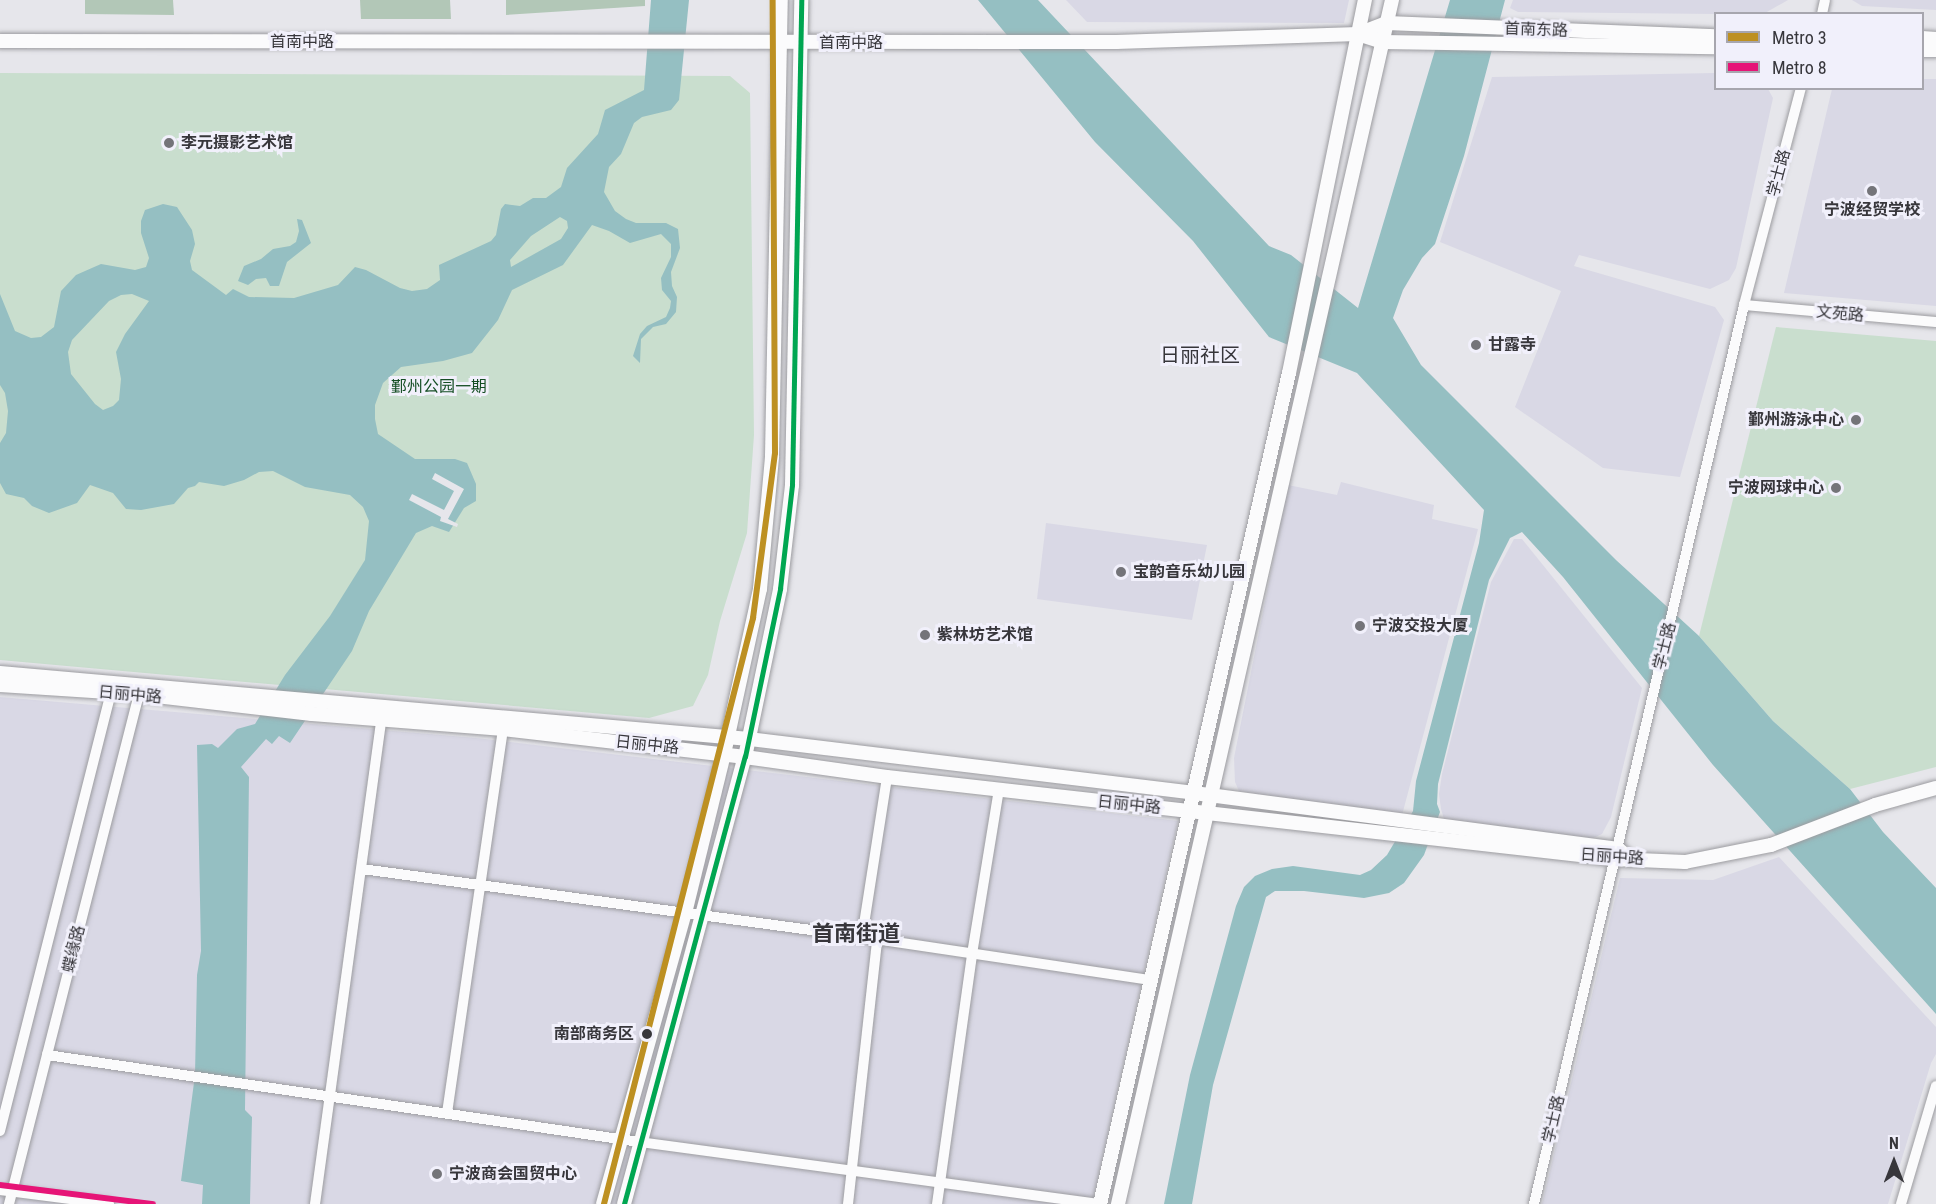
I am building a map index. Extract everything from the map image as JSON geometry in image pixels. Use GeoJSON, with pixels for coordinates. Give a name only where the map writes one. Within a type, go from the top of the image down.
{"type":"FeatureCollection","features":[{"type":"Feature","properties":{"kind":"main road"},"geometry":{"type":"LineString","coordinates":[[603,1204],[685,913],[728,737],[760,589],[772,456],[781,0]]}},
{"type":"Feature","properties":{"kind":"main road"},"geometry":{"type":"LineString","coordinates":[[624,1204],[745,757],[780,589],[792,485],[802,44],[801,0]]}},
{"type":"Feature","properties":{"kind":"main road"},"geometry":{"type":"LineString","coordinates":[[1098,1204],[1289,373],[1365,0]]}},
{"type":"Feature","properties":{"kind":"main road"},"geometry":{"type":"LineString","coordinates":[[1118,1204],[1392,0]]}},
{"type":"Feature","properties":{"kind":"main road","name":"首南东路"},"geometry":{"type":"LineString","coordinates":[[1358,34],[1387,23],[1424,27],[1714,36]]}},
{"type":"Feature","properties":{"kind":"main road"},"geometry":{"type":"LineString","coordinates":[[1358,34],[1383,42]]}},
{"type":"Feature","properties":{"kind":"main road","name":"首南中路"},"geometry":{"type":"LineString","coordinates":[[0,41],[1004,43],[1116,42],[1358,34]]}},
{"type":"Feature","properties":{"kind":"main road","name":"首南东路"},"geometry":{"type":"LineString","coordinates":[[1383,42],[1714,47]]}},
{"type":"Feature","properties":{"kind":"main road","name":"日丽中路"},"geometry":{"type":"LineString","coordinates":[[0,674],[112,687],[139,694],[258,702]]}},
{"type":"Feature","properties":{"kind":"main road","name":"日丽中路"},"geometry":{"type":"LineString","coordinates":[[0,685],[112,687]]}},
{"type":"Feature","properties":{"kind":"main road"},"geometry":{"type":"LineString","coordinates":[[112,687],[316,708]]}},
{"type":"Feature","properties":{"kind":"main road","name":"日丽中路"},"geometry":{"type":"LineString","coordinates":[[316,708],[749,739],[1194,793],[1379,826],[1685,862],[1771,845],[1875,805],[1936,788]]}},
{"type":"Feature","properties":{"kind":"main road","name":"日丽中路"},"geometry":{"type":"LineString","coordinates":[[316,708],[382,718],[724,754],[887,777],[1207,814],[1379,826]]}},
{"type":"Feature","properties":{"kind":"street","name":"学士路"},"geometry":{"type":"LineString","coordinates":[[1534,1204],[1621,855],[1650,705],[1744,305],[1800,90]]}},
{"type":"Feature","properties":{"kind":"street","name":"文苑路"},"geometry":{"type":"LineString","coordinates":[[1744,305],[1936,322]]}},
{"type":"Feature","properties":{"kind":"street","name":"蝶缘路"},"geometry":{"type":"LineString","coordinates":[[0,1131],[112,687]]}},
{"type":"Feature","properties":{"kind":"street","name":"蝶缘路"},"geometry":{"type":"LineString","coordinates":[[9,1204],[139,694]]}},
{"type":"Feature","properties":{"kind":"street"},"geometry":{"type":"LineString","coordinates":[[315,1204],[382,718]]}},
{"type":"Feature","properties":{"kind":"street"},"geometry":{"type":"LineString","coordinates":[[447,1113],[503,729]]}},
{"type":"Feature","properties":{"kind":"street"},"geometry":{"type":"LineString","coordinates":[[862,937],[887,777]]}},
{"type":"Feature","properties":{"kind":"street"},"geometry":{"type":"LineString","coordinates":[[937,1204],[972,954],[999,790]]}},
{"type":"Feature","properties":{"kind":"street"},"geometry":{"type":"LineString","coordinates":[[362,869],[862,937],[1151,980]]}},
{"type":"Feature","properties":{"kind":"street"},"geometry":{"type":"LineString","coordinates":[[848,1204],[877,940]]}},
{"type":"Feature","properties":{"kind":"street"},"geometry":{"type":"LineString","coordinates":[[47,1055],[249,1083],[640,1143],[1098,1204]]}},
{"type":"Feature","properties":{"kind":"street"},"geometry":{"type":"LineString","coordinates":[[1901,1204],[1936,1086]]}},
{"type":"Feature","properties":{"kind":"street"},"geometry":{"type":"LineString","coordinates":[[0,1190],[109,1204]]}},
{"type":"Feature","properties":{"kind":"shaded area"},"geometry":{"type":"Polygon","coordinates":[[[1066,0],[1349,0],[1344,23],[1087,22],[1066,0]]]}},
{"type":"Feature","properties":{"kind":"shaded area"},"geometry":{"type":"Polygon","coordinates":[[[1513,0],[1788,0],[1767,12],[1714,12],[1714,14],[1518,12],[1510,8],[1513,0]]]}},
{"type":"Feature","properties":{"kind":"shaded area"},"geometry":{"type":"Polygon","coordinates":[[[1852,0],[1936,0],[1936,10],[1862,6],[1852,0]]]}},
{"type":"Feature","properties":{"kind":"shaded area"},"geometry":{"type":"Polygon","coordinates":[[[1714,73],[1714,90],[1769,90],[1773,98],[1736,268],[1729,280],[1710,289],[1579,255],[1574,266],[1715,307],[1724,320],[1680,477],[1603,468],[1515,407],[1561,291],[1440,242],[1492,77],[1714,73]]]}},
{"type":"Feature","properties":{"kind":"shaded area","name":"宁波经贸学校"},"geometry":{"type":"Polygon","coordinates":[[[1924,79],[1936,79],[1936,306],[1784,293],[1832,90],[1924,90],[1924,79]]]}},
{"type":"Feature","properties":{"kind":"shaded area"},"geometry":{"type":"Polygon","coordinates":[[[1341,482],[1434,505],[1432,519],[1478,529],[1401,819],[1239,791],[1235,782],[1234,758],[1288,485],[1337,495],[1341,482]]]}},
{"type":"Feature","properties":{"kind":"shaded area","name":"宝韵音乐幼儿园"},"geometry":{"type":"Polygon","coordinates":[[[1046,523],[1207,545],[1192,620],[1037,599],[1046,523]]]}},
{"type":"Feature","properties":{"kind":"shaded area"},"geometry":{"type":"Polygon","coordinates":[[[1514,539],[1522,539],[1642,688],[1611,817],[1602,834],[1587,841],[1445,822],[1441,809],[1439,794],[1442,774],[1491,582],[1514,539]]]}},
{"type":"Feature","properties":{"kind":"shaded area","name":"南部商务区"},"geometry":{"type":"Polygon","coordinates":[[[0,697],[476,738],[1178,821],[1092,1204],[0,1204],[0,697]]]}},
{"type":"Feature","properties":{"kind":"shaded area"},"geometry":{"type":"Polygon","coordinates":[[[1779,857],[1936,1027],[1936,1054],[1931,1063],[1888,1204],[1542,1204],[1620,878],[1713,880],[1779,857]]]}},
{"type":"Feature","properties":{"kind":"green space"},"geometry":{"type":"Polygon","coordinates":[[[85,0],[173,0],[174,15],[85,14],[85,0]]]}},
{"type":"Feature","properties":{"kind":"green space"},"geometry":{"type":"Polygon","coordinates":[[[360,0],[450,0],[451,19],[361,19],[360,0]]]}},
{"type":"Feature","properties":{"kind":"green space"},"geometry":{"type":"Polygon","coordinates":[[[506,0],[645,0],[645,6],[506,15],[506,0]]]}},
{"type":"Feature","properties":{"kind":"green space","name":"鄞州公园一期"},"geometry":{"type":"Polygon","coordinates":[[[0,73],[730,76],[750,93],[754,435],[747,533],[720,621],[708,675],[693,706],[649,718],[0,660],[0,73]]]}},
{"type":"Feature","properties":{"kind":"green space","name":"宁波网球中心"},"geometry":{"type":"Polygon","coordinates":[[[1776,327],[1936,341],[1936,767],[1850,789],[1773,721],[1699,636],[1776,327]]]}},
{"type":"Feature","properties":{"kind":"water"},"geometry":{"type":"Polygon","coordinates":[[[651,0],[689,0],[679,100],[671,110],[642,117],[634,123],[621,154],[609,167],[604,192],[615,211],[626,219],[636,223],[666,223],[678,229],[680,248],[671,272],[672,286],[677,297],[676,312],[666,324],[653,327],[641,339],[640,363],[633,356],[640,334],[647,326],[666,317],[670,308],[671,301],[662,290],[661,278],[671,257],[671,244],[661,234],[630,243],[609,231],[592,225],[563,265],[512,290],[498,320],[472,353],[443,361],[401,367],[383,383],[375,405],[378,434],[415,459],[455,459],[467,463],[476,484],[476,501],[464,508],[449,532],[432,526],[416,533],[369,611],[352,651],[290,743],[279,736],[272,744],[266,739],[241,767],[249,777],[245,1110],[252,1117],[250,1204],[202,1204],[203,1185],[181,1181],[195,1075],[197,975],[201,951],[197,745],[212,744],[218,748],[237,729],[255,724],[285,675],[330,616],[365,560],[369,521],[363,507],[350,495],[305,487],[273,471],[259,472],[244,480],[224,486],[199,482],[188,488],[174,504],[141,510],[126,509],[113,493],[90,485],[77,503],[49,513],[32,506],[24,498],[6,494],[0,483],[0,443],[6,433],[8,411],[5,393],[0,385],[0,294],[15,331],[31,338],[41,337],[54,327],[61,291],[76,275],[101,264],[135,270],[146,267],[149,258],[141,233],[141,221],[145,210],[163,204],[177,207],[192,230],[195,244],[190,261],[192,270],[226,295],[233,289],[249,297],[294,298],[338,285],[355,267],[366,270],[400,288],[412,291],[427,289],[440,280],[439,265],[491,241],[496,235],[501,209],[505,204],[520,206],[533,198],[546,198],[561,187],[567,168],[598,134],[605,110],[644,90],[651,0]],[[560,217],[531,236],[510,260],[511,267],[561,239],[568,228],[567,221],[560,217]],[[132,294],[121,295],[109,301],[72,340],[68,352],[71,374],[95,404],[103,410],[113,406],[119,400],[121,379],[116,352],[125,334],[149,301],[132,294]]]}},
{"type":"Feature","properties":{"kind":"water"},"geometry":{"type":"Polygon","coordinates":[[[978,0],[1038,0],[1269,246],[1291,255],[1358,308],[1450,0],[1505,0],[1464,156],[1435,244],[1422,258],[1403,290],[1393,318],[1421,365],[1616,560],[1699,636],[1773,721],[1850,789],[1883,832],[1936,888],[1936,1014],[1713,765],[1563,577],[1522,532],[1510,538],[1489,580],[1438,784],[1437,804],[1440,812],[1424,855],[1404,883],[1389,893],[1364,898],[1304,891],[1275,891],[1266,897],[1213,1085],[1192,1204],[1164,1204],[1190,1075],[1236,906],[1244,887],[1255,876],[1272,869],[1293,866],[1360,875],[1371,870],[1387,855],[1413,811],[1416,781],[1479,543],[1484,510],[1357,373],[1269,337],[1193,241],[1095,142],[978,0]]]}},
{"type":"Feature","properties":{"kind":"water"},"geometry":{"type":"Polygon","coordinates":[[[297,219],[302,220],[311,243],[287,262],[279,286],[270,286],[266,278],[256,279],[248,285],[238,281],[244,266],[261,259],[273,249],[290,246],[296,242],[299,231],[297,219]]]}},
{"type":"Feature","properties":{"kind":"pier"},"geometry":{"type":"Polygon","coordinates":[[[435,473],[464,489],[448,519],[458,524],[457,527],[440,521],[441,517],[409,500],[412,494],[444,510],[454,491],[432,479],[435,473]]]}},
{"type":"Feature","properties":{"kind":"metro line","name":"3"},"geometry":{"type":"LineString","coordinates":[[604,1204],[753,618],[775,453],[773,0]]}},
{"type":"Feature","properties":{"kind":"metro line","name":"8"},"geometry":{"type":"LineString","coordinates":[[0,1185],[153,1204]]}},
{"type":"Feature","properties":{"kind":"transit line"},"geometry":{"type":"LineString","coordinates":[[624,1204],[745,757],[780,589],[792,485],[801,0]]}},
{"type":"Feature","properties":{"kind":"place","name":"李元摄影艺术馆"},"geometry":{"type":"Point","coordinates":[169,143]}},
{"type":"Feature","properties":{"kind":"place","name":"宁波经贸学校"},"geometry":{"type":"Point","coordinates":[1872,191]}},
{"type":"Feature","properties":{"kind":"place","name":"甘露寺"},"geometry":{"type":"Point","coordinates":[1476,345]}},
{"type":"Feature","properties":{"kind":"place","name":"鄞州游泳中心"},"geometry":{"type":"Point","coordinates":[1856,420]}},
{"type":"Feature","properties":{"kind":"place","name":"宁波网球中心"},"geometry":{"type":"Point","coordinates":[1836,488]}},
{"type":"Feature","properties":{"kind":"place","name":"宝韵音乐幼儿园"},"geometry":{"type":"Point","coordinates":[1121,572]}},
{"type":"Feature","properties":{"kind":"place","name":"宁波交投大厦"},"geometry":{"type":"Point","coordinates":[1360,626]}},
{"type":"Feature","properties":{"kind":"place","name":"紫林坊艺术馆"},"geometry":{"type":"Point","coordinates":[925,635]}},
{"type":"Feature","properties":{"kind":"place","name":"南部商务区"},"geometry":{"type":"Point","coordinates":[647,1034]}},
{"type":"Feature","properties":{"kind":"place","name":"宁波商会国贸中心"},"geometry":{"type":"Point","coordinates":[437,1174]}},
{"type":"Feature","properties":{"kind":"district","name":"日丽社区"},"geometry":{"type":"Point","coordinates":[1200,355]}},
{"type":"Feature","properties":{"kind":"district","name":"首南街道"},"geometry":{"type":"Point","coordinates":[856,934]}}]}
